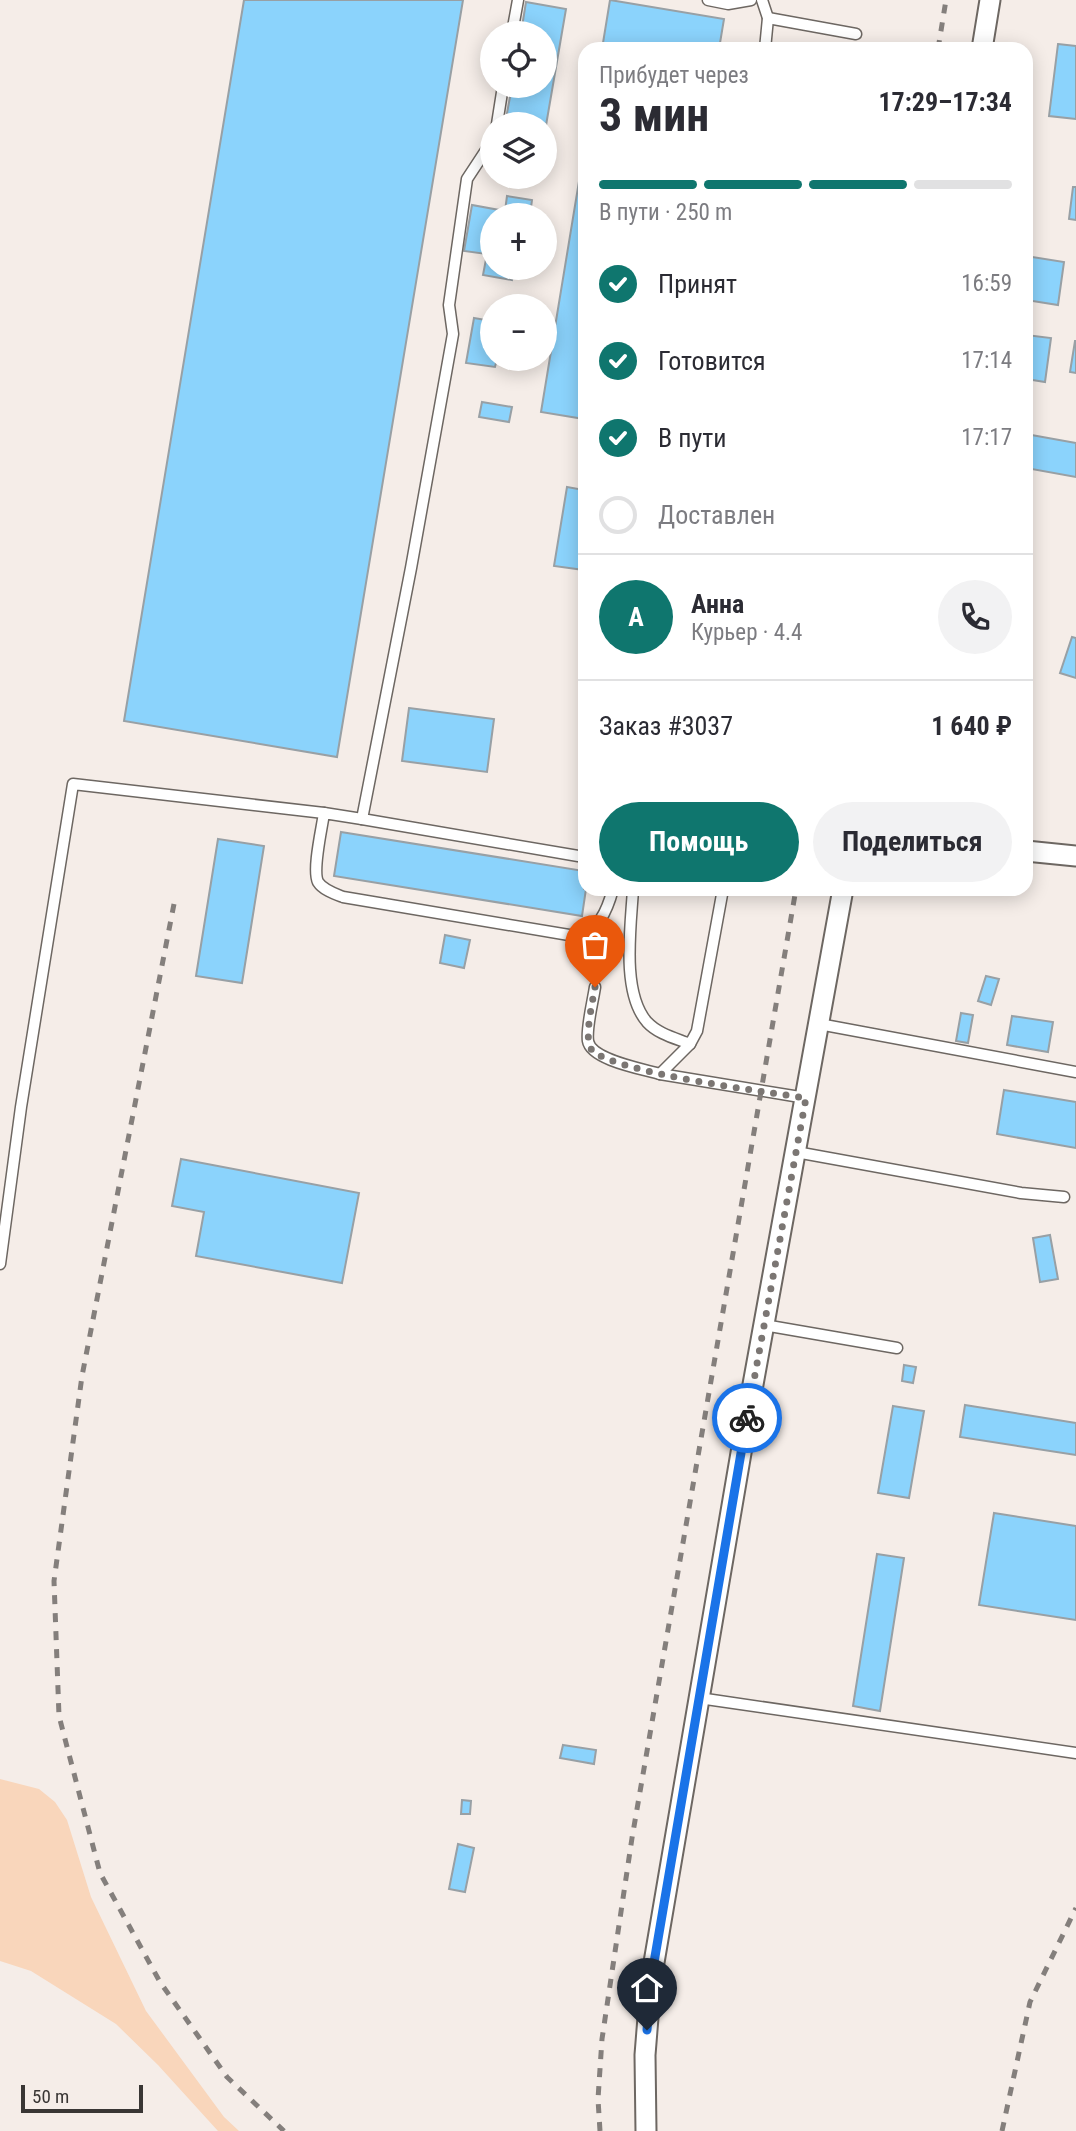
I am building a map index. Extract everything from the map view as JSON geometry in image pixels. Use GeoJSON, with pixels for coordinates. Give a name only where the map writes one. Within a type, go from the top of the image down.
{"type":"FeatureCollection","features":[{"type":"Feature","properties":{"kind":"street"},"geometry":{"type":"LineString","coordinates":[[983,42],[990,0]]}},
{"type":"Feature","properties":{"kind":"street"},"geometry":{"type":"LineString","coordinates":[[1033,852],[1076,856]]}},
{"type":"Feature","properties":{"kind":"street"},"geometry":{"type":"LineString","coordinates":[[646,2131],[645,2055],[651,1980],[764,1325],[842,896]]}},
{"type":"Feature","properties":{"kind":"lane"},"geometry":{"type":"LineString","coordinates":[[514,21],[518,0]]}},
{"type":"Feature","properties":{"kind":"lane"},"geometry":{"type":"LineString","coordinates":[[708,0],[728,4],[751,0]]}},
{"type":"Feature","properties":{"kind":"lane"},"geometry":{"type":"LineString","coordinates":[[762,0],[768,18],[766,42]]}},
{"type":"Feature","properties":{"kind":"lane"},"geometry":{"type":"LineString","coordinates":[[768,18],[856,34]]}},
{"type":"Feature","properties":{"kind":"lane"},"geometry":{"type":"LineString","coordinates":[[362,819],[453,334],[449,305],[467,179],[480,159]]}},
{"type":"Feature","properties":{"kind":"lane"},"geometry":{"type":"LineString","coordinates":[[0,1264],[21,1107],[73,784],[324,813],[578,856]]}},
{"type":"Feature","properties":{"kind":"lane"},"geometry":{"type":"LineString","coordinates":[[324,813],[316,872],[318,883],[343,897],[575,936],[588,933],[606,912],[611,896]]}},
{"type":"Feature","properties":{"kind":"lane"},"geometry":{"type":"LineString","coordinates":[[633,896],[629,961],[635,998],[647,1021],[665,1035],[690,1044]]}},
{"type":"Feature","properties":{"kind":"lane"},"geometry":{"type":"LineString","coordinates":[[660,1073],[690,1044],[697,1031],[722,896]]}},
{"type":"Feature","properties":{"kind":"lane"},"geometry":{"type":"LineString","coordinates":[[595,987],[588,1040],[591,1049],[611,1060],[660,1073],[806,1098]]}},
{"type":"Feature","properties":{"kind":"lane"},"geometry":{"type":"LineString","coordinates":[[819,1024],[1076,1072]]}},
{"type":"Feature","properties":{"kind":"lane"},"geometry":{"type":"LineString","coordinates":[[796,1152],[1021,1193],[1064,1197]]}},
{"type":"Feature","properties":{"kind":"lane"},"geometry":{"type":"LineString","coordinates":[[764,1325],[897,1348]]}},
{"type":"Feature","properties":{"kind":"lane"},"geometry":{"type":"LineString","coordinates":[[699,1698],[1076,1753]]}},
{"type":"Feature","properties":{"kind":"shaded area"},"geometry":{"type":"Polygon","coordinates":[[[0,1779],[39,1789],[55,1802],[67,1820],[91,1897],[146,2011],[224,2117],[239,2131],[218,2131],[158,2065],[116,2024],[31,1971],[0,1961],[0,1779]]]}},
{"type":"Feature","properties":{"kind":"building"},"geometry":{"type":"Polygon","coordinates":[[[244,0],[463,0],[337,757],[124,721],[244,0]]]}},
{"type":"Feature","properties":{"kind":"building"},"geometry":{"type":"Polygon","coordinates":[[[610,0],[724,19],[720,42],[603,42],[610,0]]]}},
{"type":"Feature","properties":{"kind":"building"},"geometry":{"type":"Polygon","coordinates":[[[526,2],[566,9],[557,61],[557,21],[523,21],[526,2]]]}},
{"type":"Feature","properties":{"kind":"building"},"geometry":{"type":"Polygon","coordinates":[[[1058,44],[1076,46],[1076,119],[1049,116],[1058,44]]]}},
{"type":"Feature","properties":{"kind":"building"},"geometry":{"type":"Polygon","coordinates":[[[510,98],[551,98],[548,112],[507,112],[510,98]]]}},
{"type":"Feature","properties":{"kind":"building"},"geometry":{"type":"Polygon","coordinates":[[[578,187],[578,418],[541,412],[548,371],[557,371],[557,315],[578,187]]]}},
{"type":"Feature","properties":{"kind":"building"},"geometry":{"type":"Polygon","coordinates":[[[1073,187],[1076,187],[1076,220],[1069,219],[1073,187]]]}},
{"type":"Feature","properties":{"kind":"building"},"geometry":{"type":"Polygon","coordinates":[[[507,196],[532,200],[532,203],[506,203],[507,196]]]}},
{"type":"Feature","properties":{"kind":"building"},"geometry":{"type":"Polygon","coordinates":[[[472,205],[480,206],[480,253],[464,251],[472,205]]]}},
{"type":"Feature","properties":{"kind":"building"},"geometry":{"type":"Polygon","coordinates":[[[1033,257],[1064,262],[1058,305],[1033,301],[1033,257]]]}},
{"type":"Feature","properties":{"kind":"building"},"geometry":{"type":"Polygon","coordinates":[[[474,318],[480,319],[480,365],[466,363],[474,318]]]}},
{"type":"Feature","properties":{"kind":"building"},"geometry":{"type":"Polygon","coordinates":[[[1033,336],[1051,338],[1045,382],[1033,380],[1033,336]]]}},
{"type":"Feature","properties":{"kind":"building"},"geometry":{"type":"Polygon","coordinates":[[[1076,341],[1076,373],[1070,372],[1076,341]]]}},
{"type":"Feature","properties":{"kind":"building"},"geometry":{"type":"Polygon","coordinates":[[[482,402],[512,407],[509,422],[479,417],[482,402]]]}},
{"type":"Feature","properties":{"kind":"building"},"geometry":{"type":"Polygon","coordinates":[[[1033,435],[1076,443],[1076,477],[1033,469],[1033,435]]]}},
{"type":"Feature","properties":{"kind":"building"},"geometry":{"type":"Polygon","coordinates":[[[567,487],[578,489],[578,569],[554,566],[567,487]]]}},
{"type":"Feature","properties":{"kind":"building"},"geometry":{"type":"Polygon","coordinates":[[[1072,637],[1076,638],[1076,678],[1060,673],[1072,637]]]}},
{"type":"Feature","properties":{"kind":"building"},"geometry":{"type":"Polygon","coordinates":[[[409,708],[494,719],[487,772],[402,761],[409,708]]]}},
{"type":"Feature","properties":{"kind":"building"},"geometry":{"type":"Polygon","coordinates":[[[341,832],[578,870],[578,896],[585,896],[582,916],[334,876],[341,832]]]}},
{"type":"Feature","properties":{"kind":"building"},"geometry":{"type":"Polygon","coordinates":[[[218,839],[264,846],[242,983],[196,976],[218,839]]]}},
{"type":"Feature","properties":{"kind":"building"},"geometry":{"type":"Polygon","coordinates":[[[445,935],[470,940],[464,968],[440,963],[445,935]]]}},
{"type":"Feature","properties":{"kind":"building"},"geometry":{"type":"Polygon","coordinates":[[[986,976],[999,979],[991,1005],[978,1001],[986,976]]]}},
{"type":"Feature","properties":{"kind":"building"},"geometry":{"type":"Polygon","coordinates":[[[961,1013],[973,1015],[968,1043],[956,1041],[961,1013]]]}},
{"type":"Feature","properties":{"kind":"building"},"geometry":{"type":"Polygon","coordinates":[[[1012,1016],[1053,1022],[1048,1052],[1007,1045],[1012,1016]]]}},
{"type":"Feature","properties":{"kind":"building"},"geometry":{"type":"Polygon","coordinates":[[[1004,1090],[1076,1102],[1076,1148],[997,1134],[1004,1090]]]}},
{"type":"Feature","properties":{"kind":"building"},"geometry":{"type":"Polygon","coordinates":[[[181,1159],[359,1193],[342,1283],[196,1256],[204,1212],[172,1206],[181,1159]]]}},
{"type":"Feature","properties":{"kind":"building"},"geometry":{"type":"Polygon","coordinates":[[[1050,1235],[1058,1279],[1040,1282],[1033,1238],[1050,1235]]]}},
{"type":"Feature","properties":{"kind":"building"},"geometry":{"type":"Polygon","coordinates":[[[904,1365],[916,1367],[913,1383],[902,1381],[904,1365]]]}},
{"type":"Feature","properties":{"kind":"building"},"geometry":{"type":"Polygon","coordinates":[[[965,1405],[1076,1423],[1076,1455],[960,1437],[965,1405]]]}},
{"type":"Feature","properties":{"kind":"building"},"geometry":{"type":"Polygon","coordinates":[[[893,1406],[924,1411],[909,1498],[878,1493],[893,1406]]]}},
{"type":"Feature","properties":{"kind":"building"},"geometry":{"type":"Polygon","coordinates":[[[994,1513],[1076,1526],[1076,1620],[979,1605],[994,1513]]]}},
{"type":"Feature","properties":{"kind":"building"},"geometry":{"type":"Polygon","coordinates":[[[877,1554],[904,1558],[880,1711],[853,1706],[877,1554]]]}},
{"type":"Feature","properties":{"kind":"building"},"geometry":{"type":"Polygon","coordinates":[[[563,1745],[596,1750],[594,1764],[560,1758],[563,1745]]]}},
{"type":"Feature","properties":{"kind":"building"},"geometry":{"type":"Polygon","coordinates":[[[462,1800],[471,1801],[470,1814],[461,1814],[462,1800]]]}},
{"type":"Feature","properties":{"kind":"building"},"geometry":{"type":"Polygon","coordinates":[[[458,1844],[474,1848],[465,1892],[449,1889],[458,1844]]]}},
{"type":"Feature","properties":{"kind":"railway"},"geometry":{"type":"LineString","coordinates":[[939,42],[946,0]]}},
{"type":"Feature","properties":{"kind":"railway"},"geometry":{"type":"LineString","coordinates":[[600,2131],[598,2099],[602,2039],[632,1838],[795,896]]}},
{"type":"Feature","properties":{"kind":"railway"},"geometry":{"type":"LineString","coordinates":[[174,904],[82,1376],[54,1581],[59,1716],[100,1873],[160,1982],[227,2077],[284,2131]]}},
{"type":"Feature","properties":{"kind":"railway"},"geometry":{"type":"LineString","coordinates":[[1002,2131],[1030,2002],[1076,1908]]}},
{"type":"Feature","properties":{"kind":"way so far"},"geometry":{"type":"LineString","coordinates":[[595,987],[588,1040],[591,1049],[611,1060],[660,1073],[806,1098],[747,1418]]}},
{"type":"Feature","properties":{"kind":"route"},"geometry":{"type":"LineString","coordinates":[[647,2030],[651,1980],[747,1418]]}}]}
